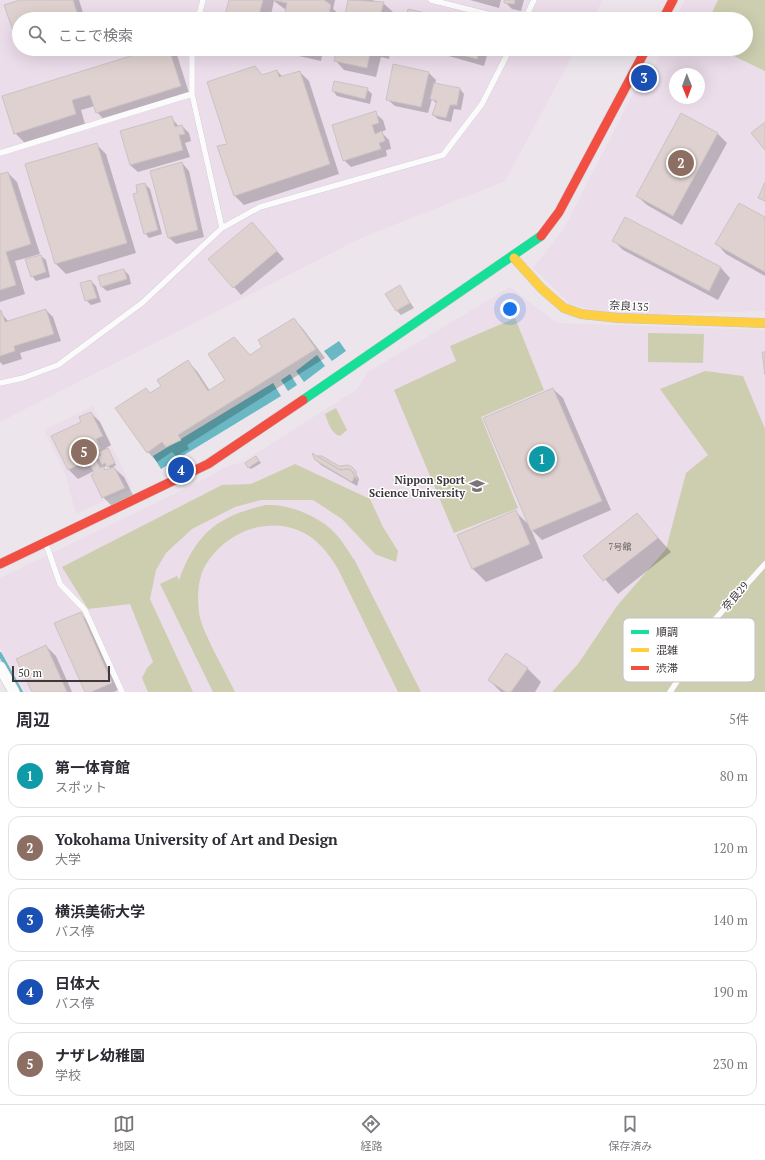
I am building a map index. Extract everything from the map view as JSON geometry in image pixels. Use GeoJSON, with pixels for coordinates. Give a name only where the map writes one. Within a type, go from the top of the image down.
{"type":"FeatureCollection","features":[{"type":"Feature","properties":{"kind":"street"},"geometry":{"type":"LineString","coordinates":[[667,12],[673,0]]}},
{"type":"Feature","properties":{"kind":"street"},"geometry":{"type":"LineString","coordinates":[[1,561],[45,542],[208,464],[540,239],[554,221],[642,56]]}},
{"type":"Feature","properties":{"kind":"street","name":"奈良135"},"geometry":{"type":"LineString","coordinates":[[514,258],[542,289],[564,308],[581,314],[618,318],[765,323]]}},
{"type":"Feature","properties":{"kind":"street"},"geometry":{"type":"LineString","coordinates":[[0,667],[14,692]]}},
{"type":"Feature","properties":{"kind":"lane"},"geometry":{"type":"LineString","coordinates":[[200,12],[203,0]]}},
{"type":"Feature","properties":{"kind":"lane"},"geometry":{"type":"LineString","coordinates":[[431,0],[479,12]]}},
{"type":"Feature","properties":{"kind":"lane"},"geometry":{"type":"LineString","coordinates":[[528,12],[534,0]]}},
{"type":"Feature","properties":{"kind":"lane"},"geometry":{"type":"LineString","coordinates":[[192,56],[192,94],[222,228]]}},
{"type":"Feature","properties":{"kind":"lane"},"geometry":{"type":"LineString","coordinates":[[0,383],[23,378],[58,365],[142,303],[222,228],[260,207],[443,155],[482,104],[506,56]]}},
{"type":"Feature","properties":{"kind":"lane"},"geometry":{"type":"LineString","coordinates":[[0,153],[192,94]]}},
{"type":"Feature","properties":{"kind":"lane"},"geometry":{"type":"LineString","coordinates":[[45,542],[60,584],[85,610],[122,692]]}},
{"type":"Feature","properties":{"kind":"lane","name":"奈良29"},"geometry":{"type":"LineString","coordinates":[[716,618],[765,564]]}},
{"type":"Feature","properties":{"kind":"lane","name":"奈良29"},"geometry":{"type":"LineString","coordinates":[[670,692],[677,682]]}},
{"type":"Feature","properties":{"kind":"shaded area"},"geometry":{"type":"Polygon","coordinates":[[[0,0],[603,0],[596,12],[12,12],[12,56],[572,56],[505,181],[361,238],[0,422],[0,0]]]}},
{"type":"Feature","properties":{"kind":"shaded area"},"geometry":{"type":"Polygon","coordinates":[[[685,0],[765,0],[765,311],[620,315],[571,305],[533,268],[564,228],[634,92],[642,88],[660,56],[753,56],[753,12],[679,12],[685,0]]]}},
{"type":"Feature","properties":{"kind":"shaded area","name":"Nippon Sport Science University"},"geometry":{"type":"Polygon","coordinates":[[[510,287],[557,323],[765,330],[765,496],[688,618],[623,618],[623,682],[647,682],[641,692],[25,692],[0,647],[0,578],[209,477],[223,468],[242,462],[356,390],[368,372],[510,287]]]}},
{"type":"Feature","properties":{"kind":"shaded area"},"geometry":{"type":"Polygon","coordinates":[[[93,406],[132,488],[76,514],[65,474],[44,430],[93,406]]]}},
{"type":"Feature","properties":{"kind":"green space"},"geometry":{"type":"Polygon","coordinates":[[[718,0],[765,0],[765,71],[734,56],[753,56],[753,12],[712,12],[718,0]]]}},
{"type":"Feature","properties":{"kind":"green space"},"geometry":{"type":"Polygon","coordinates":[[[515,318],[544,390],[481,417],[518,508],[454,533],[394,390],[456,361],[450,346],[515,318]]]}},
{"type":"Feature","properties":{"kind":"green space"},"geometry":{"type":"Polygon","coordinates":[[[648,333],[704,334],[703,363],[648,362],[648,333]]]}},
{"type":"Feature","properties":{"kind":"green space"},"geometry":{"type":"Polygon","coordinates":[[[705,371],[743,376],[765,429],[765,692],[552,692],[578,664],[617,606],[666,549],[686,473],[708,455],[660,389],[705,371]]]}},
{"type":"Feature","properties":{"kind":"green space"},"geometry":{"type":"Polygon","coordinates":[[[336,408],[347,430],[340,436],[334,433],[325,414],[336,408]]]}},
{"type":"Feature","properties":{"kind":"green space"},"geometry":{"type":"Polygon","coordinates":[[[295,464],[370,499],[383,527],[398,551],[396,562],[375,554],[342,519],[313,500],[261,500],[235,507],[192,529],[166,553],[156,570],[150,599],[193,692],[148,692],[142,678],[147,668],[153,662],[130,604],[88,609],[62,567],[222,485],[251,484],[295,464]]]}},
{"type":"Feature","properties":{"kind":"green space"},"geometry":{"type":"Polygon","coordinates":[[[266,505],[284,506],[310,515],[326,525],[339,538],[355,561],[421,692],[398,692],[338,569],[322,547],[312,538],[300,531],[272,525],[245,531],[233,538],[212,556],[202,573],[198,595],[198,607],[201,620],[209,640],[235,692],[213,692],[160,584],[177,576],[179,580],[193,550],[211,529],[222,521],[235,515],[249,509],[266,505]]]}},
{"type":"Feature","properties":{"kind":"water"},"geometry":{"type":"Polygon","coordinates":[[[339,341],[346,351],[332,361],[324,351],[339,341]]]}},
{"type":"Feature","properties":{"kind":"water"},"geometry":{"type":"Polygon","coordinates":[[[317,355],[325,366],[304,382],[296,371],[317,355]]]}},
{"type":"Feature","properties":{"kind":"water"},"geometry":{"type":"Polygon","coordinates":[[[290,374],[297,385],[288,391],[281,380],[290,374]]]}},
{"type":"Feature","properties":{"kind":"water"},"geometry":{"type":"Polygon","coordinates":[[[273,383],[281,396],[161,469],[153,456],[273,383]]]}},
{"type":"Feature","properties":{"kind":"building"},"geometry":{"type":"Polygon","coordinates":[[[20,0],[73,0],[77,12],[12,12],[12,28],[4,5],[20,0]]]}},
{"type":"Feature","properties":{"kind":"building"},"geometry":{"type":"Polygon","coordinates":[[[229,0],[263,0],[260,12],[226,12],[229,0]]]}},
{"type":"Feature","properties":{"kind":"building"},"geometry":{"type":"Polygon","coordinates":[[[273,0],[324,0],[331,5],[330,12],[285,12],[287,3],[273,0]]]}},
{"type":"Feature","properties":{"kind":"building"},"geometry":{"type":"Polygon","coordinates":[[[348,0],[384,2],[381,12],[345,12],[348,0]]]}},
{"type":"Feature","properties":{"kind":"building"},"geometry":{"type":"Polygon","coordinates":[[[504,0],[515,0],[514,4],[504,3],[504,0]]]}},
{"type":"Feature","properties":{"kind":"building"},"geometry":{"type":"Polygon","coordinates":[[[408,9],[421,12],[407,12],[408,9]]]}},
{"type":"Feature","properties":{"kind":"building"},"geometry":{"type":"Polygon","coordinates":[[[131,56],[171,56],[181,86],[96,113],[90,95],[72,100],[76,114],[14,134],[2,96],[131,56]]]}},
{"type":"Feature","properties":{"kind":"building"},"geometry":{"type":"Polygon","coordinates":[[[335,56],[370,56],[367,68],[334,61],[335,56]]]}},
{"type":"Feature","properties":{"kind":"building"},"geometry":{"type":"Polygon","coordinates":[[[466,56],[478,56],[477,59],[466,56]]]}},
{"type":"Feature","properties":{"kind":"building"},"geometry":{"type":"Polygon","coordinates":[[[393,64],[429,72],[421,107],[386,100],[393,64]]]}},
{"type":"Feature","properties":{"kind":"building"},"geometry":{"type":"Polygon","coordinates":[[[255,66],[262,75],[277,70],[279,77],[300,71],[330,164],[234,196],[217,146],[227,144],[207,82],[255,66]]]}},
{"type":"Feature","properties":{"kind":"building"},"geometry":{"type":"Polygon","coordinates":[[[334,81],[368,88],[365,99],[332,91],[334,81]]]}},
{"type":"Feature","properties":{"kind":"building"},"geometry":{"type":"Polygon","coordinates":[[[434,83],[460,88],[457,105],[450,105],[446,118],[432,115],[437,101],[430,99],[434,83]]]}},
{"type":"Feature","properties":{"kind":"building"},"geometry":{"type":"Polygon","coordinates":[[[376,111],[379,123],[372,125],[375,134],[382,131],[385,141],[379,143],[381,149],[343,161],[332,125],[376,111]]]}},
{"type":"Feature","properties":{"kind":"building"},"geometry":{"type":"Polygon","coordinates":[[[681,113],[718,133],[673,216],[636,196],[681,113]]]}},
{"type":"Feature","properties":{"kind":"building"},"geometry":{"type":"Polygon","coordinates":[[[172,116],[175,127],[182,125],[185,134],[179,135],[183,150],[130,165],[120,131],[172,116]]]}},
{"type":"Feature","properties":{"kind":"building"},"geometry":{"type":"Polygon","coordinates":[[[765,122],[765,150],[751,133],[765,122]]]}},
{"type":"Feature","properties":{"kind":"building"},"geometry":{"type":"Polygon","coordinates":[[[97,143],[127,243],[55,264],[25,164],[97,143]]]}},
{"type":"Feature","properties":{"kind":"building"},"geometry":{"type":"Polygon","coordinates":[[[182,162],[198,230],[168,238],[150,171],[182,162]]]}},
{"type":"Feature","properties":{"kind":"building"},"geometry":{"type":"Polygon","coordinates":[[[8,172],[31,244],[6,252],[16,285],[0,290],[0,174],[8,172]]]}},
{"type":"Feature","properties":{"kind":"building"},"geometry":{"type":"Polygon","coordinates":[[[765,182],[765,201],[758,198],[765,182]]]}},
{"type":"Feature","properties":{"kind":"building"},"geometry":{"type":"Polygon","coordinates":[[[145,183],[158,230],[144,234],[133,194],[137,193],[136,185],[145,183]]]}},
{"type":"Feature","properties":{"kind":"building"},"geometry":{"type":"Polygon","coordinates":[[[739,203],[765,217],[765,272],[715,244],[739,203]]]}},
{"type":"Feature","properties":{"kind":"building"},"geometry":{"type":"Polygon","coordinates":[[[625,217],[721,267],[709,291],[612,241],[625,217]]]}},
{"type":"Feature","properties":{"kind":"building"},"geometry":{"type":"Polygon","coordinates":[[[252,222],[277,251],[233,288],[208,259],[252,222]]]}},
{"type":"Feature","properties":{"kind":"building"},"geometry":{"type":"Polygon","coordinates":[[[41,255],[46,272],[31,277],[25,259],[41,255]]]}},
{"type":"Feature","properties":{"kind":"building"},"geometry":{"type":"Polygon","coordinates":[[[124,269],[127,279],[101,287],[98,276],[124,269]]]}},
{"type":"Feature","properties":{"kind":"building"},"geometry":{"type":"Polygon","coordinates":[[[91,280],[97,298],[85,301],[80,283],[91,280]]]}},
{"type":"Feature","properties":{"kind":"building"},"geometry":{"type":"Polygon","coordinates":[[[400,285],[410,303],[396,311],[385,294],[400,285]]]}},
{"type":"Feature","properties":{"kind":"building"},"geometry":{"type":"Polygon","coordinates":[[[46,309],[54,334],[14,346],[15,351],[0,356],[0,311],[1,310],[5,322],[46,309]]]}},
{"type":"Feature","properties":{"kind":"building"},"geometry":{"type":"Polygon","coordinates":[[[294,318],[316,349],[178,435],[181,440],[166,447],[162,442],[147,453],[115,408],[146,388],[150,393],[161,386],[157,380],[188,360],[208,391],[225,380],[208,354],[234,337],[250,355],[262,347],[258,340],[294,318]]]}},
{"type":"Feature","properties":{"kind":"building"},"geometry":{"type":"Polygon","coordinates":[[[762,352],[765,352],[765,375],[762,352]]]}},
{"type":"Feature","properties":{"kind":"building"},"geometry":{"type":"Polygon","coordinates":[[[553,388],[602,501],[531,531],[483,418],[553,388]]]}},
{"type":"Feature","properties":{"kind":"building"},"geometry":{"type":"Polygon","coordinates":[[[91,412],[103,436],[96,439],[101,449],[93,452],[100,468],[103,466],[105,470],[114,467],[125,488],[102,498],[91,475],[94,473],[88,460],[68,470],[51,436],[81,422],[79,417],[91,412]]]}},
{"type":"Feature","properties":{"kind":"building"},"geometry":{"type":"Polygon","coordinates":[[[108,448],[115,463],[107,467],[105,463],[102,465],[98,457],[101,455],[99,452],[108,448]]]}},
{"type":"Feature","properties":{"kind":"building"},"geometry":{"type":"Polygon","coordinates":[[[312,453],[340,470],[351,470],[354,473],[352,482],[315,460],[312,453]]]}},
{"type":"Feature","properties":{"kind":"building"},"geometry":{"type":"Polygon","coordinates":[[[256,456],[259,461],[248,468],[245,463],[256,456]]]}},
{"type":"Feature","properties":{"kind":"building"},"geometry":{"type":"Polygon","coordinates":[[[317,456],[322,456],[339,466],[348,465],[352,467],[356,471],[357,480],[351,470],[340,470],[317,456]]]}},
{"type":"Feature","properties":{"kind":"building"},"geometry":{"type":"Polygon","coordinates":[[[516,510],[530,544],[472,569],[457,535],[516,510]]]}},
{"type":"Feature","properties":{"kind":"building"},"geometry":{"type":"Polygon","coordinates":[[[637,513],[658,538],[603,581],[583,556],[637,513]]]}},
{"type":"Feature","properties":{"kind":"building"},"geometry":{"type":"Polygon","coordinates":[[[81,612],[112,683],[91,692],[85,692],[54,623],[81,612]]]}},
{"type":"Feature","properties":{"kind":"building"},"geometry":{"type":"Polygon","coordinates":[[[46,645],[67,692],[32,692],[16,659],[46,645]]]}},
{"type":"Feature","properties":{"kind":"building"},"geometry":{"type":"Polygon","coordinates":[[[506,653],[528,668],[511,692],[506,692],[488,680],[506,653]]]}},
{"type":"Feature","properties":{"kind":"waterway"},"geometry":{"type":"LineString","coordinates":[[0,654],[21,692]]}},
{"type":"Feature","properties":{"kind":"traffic: fast"},"geometry":{"type":"LineString","coordinates":[[303,400],[541,236]]}},
{"type":"Feature","properties":{"kind":"traffic: slow"},"geometry":{"type":"LineString","coordinates":[[514,258],[542,289],[564,308],[581,314],[618,318],[765,323]]}},
{"type":"Feature","properties":{"kind":"traffic: jam"},"geometry":{"type":"LineString","coordinates":[[667,12],[673,0]]}},
{"type":"Feature","properties":{"kind":"traffic: jam"},"geometry":{"type":"LineString","coordinates":[[541,236],[559,212],[642,56]]}},
{"type":"Feature","properties":{"kind":"traffic: jam"},"geometry":{"type":"LineString","coordinates":[[0,564],[208,464],[303,400]]}},
{"type":"Feature","properties":{"kind":"place","name":"横浜美術大学"},"geometry":{"type":"Point","coordinates":[644,78]}},
{"type":"Feature","properties":{"kind":"place","name":"Yokohama University of Art and Design"},"geometry":{"type":"Point","coordinates":[681,163]}},
{"type":"Feature","properties":{"kind":"place","name":"ナザレ幼稚園"},"geometry":{"type":"Point","coordinates":[84,452]}},
{"type":"Feature","properties":{"kind":"place","name":"第一体育館"},"geometry":{"type":"Point","coordinates":[542,459]}},
{"type":"Feature","properties":{"kind":"place","name":"日体大"},"geometry":{"type":"Point","coordinates":[181,470]}},
{"type":"Feature","properties":{"kind":"place","name":"Nippon Sport Science University"},"geometry":{"type":"Point","coordinates":[477,486]}}]}
